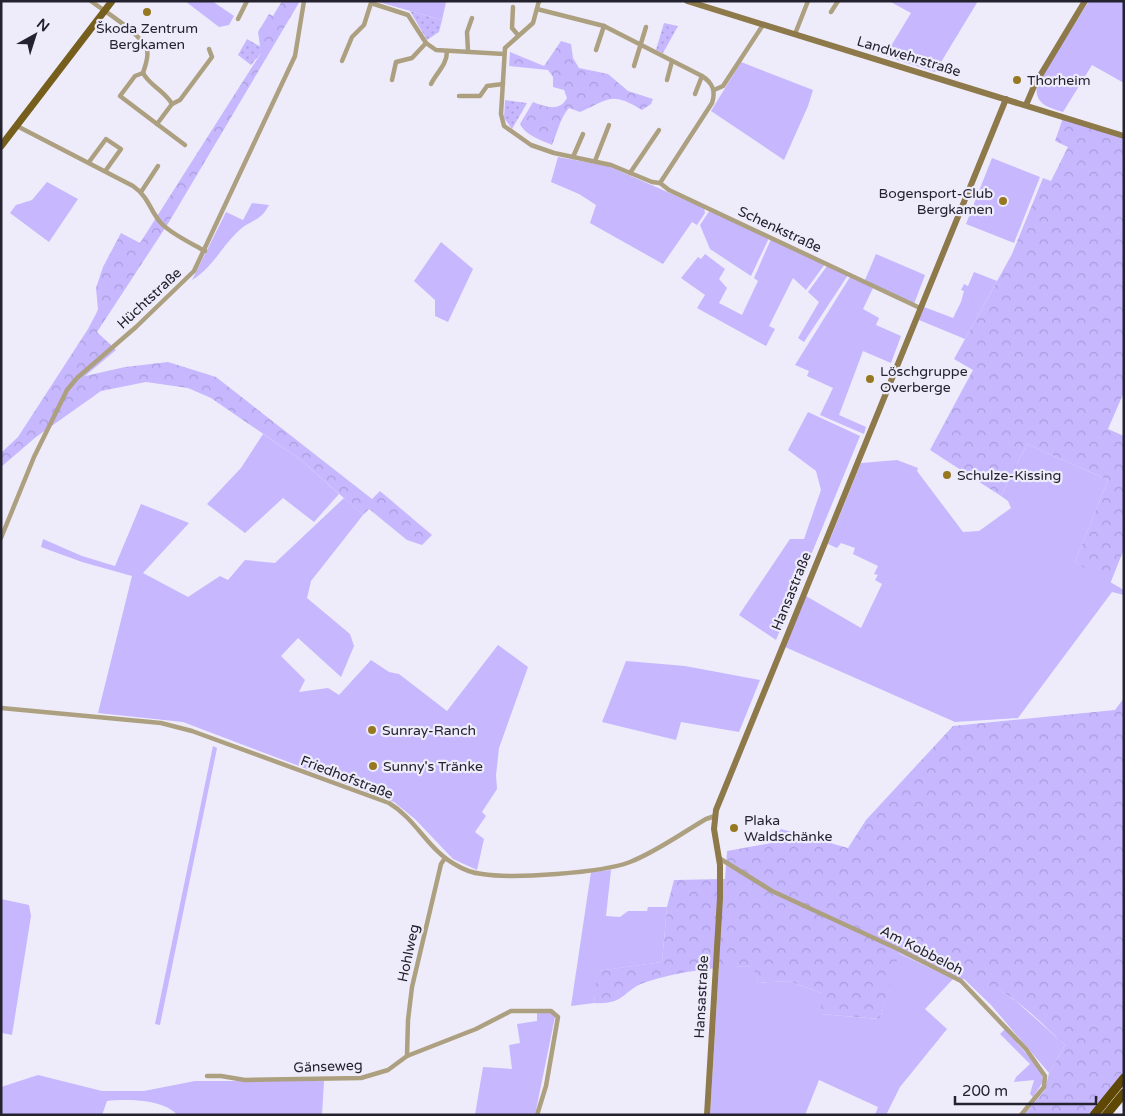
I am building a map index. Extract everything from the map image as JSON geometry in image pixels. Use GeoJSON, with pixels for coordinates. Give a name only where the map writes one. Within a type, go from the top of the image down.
{"type":"FeatureCollection","features":[{"type":"Feature","properties":{"kind":"highway"},"geometry":{"type":"LineString","coordinates":[[1094,1115],[1124,1078]]}},
{"type":"Feature","properties":{"kind":"highway"},"geometry":{"type":"LineString","coordinates":[[1106,1115],[1124,1093]]}},
{"type":"Feature","properties":{"kind":"main road"},"geometry":{"type":"LineString","coordinates":[[1,146],[112,1]]}},
{"type":"Feature","properties":{"kind":"street"},"geometry":{"type":"LineString","coordinates":[[91,1],[144,45],[147,57],[142,73],[135,76],[120,96],[185,144]]}},
{"type":"Feature","properties":{"kind":"street"},"geometry":{"type":"LineString","coordinates":[[238,19],[247,1]]}},
{"type":"Feature","properties":{"kind":"street","name":"Hüchtstraße"},"geometry":{"type":"LineString","coordinates":[[1,538],[34,457],[67,390],[77,378],[186,281],[205,251],[295,56],[304,1]]}},
{"type":"Feature","properties":{"kind":"street"},"geometry":{"type":"LineString","coordinates":[[459,96],[480,96],[487,86],[503,84],[505,48],[533,23],[539,1]]}},
{"type":"Feature","properties":{"kind":"street","name":"Landwehrstraße"},"geometry":{"type":"LineString","coordinates":[[687,1],[1124,136]]}},
{"type":"Feature","properties":{"kind":"street"},"geometry":{"type":"LineString","coordinates":[[795,34],[808,1]]}},
{"type":"Feature","properties":{"kind":"street"},"geometry":{"type":"LineString","coordinates":[[831,12],[838,1]]}},
{"type":"Feature","properties":{"kind":"street"},"geometry":{"type":"LineString","coordinates":[[1026,105],[1035,84],[1085,1]]}},
{"type":"Feature","properties":{"kind":"street"},"geometry":{"type":"LineString","coordinates":[[342,62],[352,37],[364,25],[371,3],[408,15],[426,43],[436,50],[504,54]]}},
{"type":"Feature","properties":{"kind":"street"},"geometry":{"type":"LineString","coordinates":[[513,7],[512,28],[518,36]]}},
{"type":"Feature","properties":{"kind":"street"},"geometry":{"type":"LineString","coordinates":[[537,10],[604,26],[702,76],[714,90],[712,103],[660,183]]}},
{"type":"Feature","properties":{"kind":"street"},"geometry":{"type":"LineString","coordinates":[[468,52],[467,32],[472,18]]}},
{"type":"Feature","properties":{"kind":"street"},"geometry":{"type":"LineString","coordinates":[[714,90],[723,86],[763,25]]}},
{"type":"Feature","properties":{"kind":"street"},"geometry":{"type":"LineString","coordinates":[[596,50],[604,26]]}},
{"type":"Feature","properties":{"kind":"street"},"geometry":{"type":"LineString","coordinates":[[634,66],[646,27]]}},
{"type":"Feature","properties":{"kind":"street"},"geometry":{"type":"LineString","coordinates":[[392,80],[396,62],[412,58],[426,43]]}},
{"type":"Feature","properties":{"kind":"street"},"geometry":{"type":"LineString","coordinates":[[157,124],[172,104],[180,100],[212,57],[210,49]]}},
{"type":"Feature","properties":{"kind":"street"},"geometry":{"type":"LineString","coordinates":[[431,84],[436,74],[445,64],[447,52]]}},
{"type":"Feature","properties":{"kind":"street"},"geometry":{"type":"LineString","coordinates":[[666,80],[672,61]]}},
{"type":"Feature","properties":{"kind":"street"},"geometry":{"type":"LineString","coordinates":[[142,73],[147,80],[168,96],[172,104]]}},
{"type":"Feature","properties":{"kind":"street"},"geometry":{"type":"LineString","coordinates":[[695,94],[702,76]]}},
{"type":"Feature","properties":{"kind":"street","name":"Schenkstraße"},"geometry":{"type":"LineString","coordinates":[[503,84],[501,114],[504,126],[531,144],[573,157],[611,165],[652,182],[660,183],[670,190],[920,308]]}},
{"type":"Feature","properties":{"kind":"street","name":"Hansastraße"},"geometry":{"type":"LineString","coordinates":[[707,1115],[720,898],[719,858],[714,829],[715,816],[1006,99]]}},
{"type":"Feature","properties":{"kind":"street"},"geometry":{"type":"LineString","coordinates":[[595,161],[609,125]]}},
{"type":"Feature","properties":{"kind":"street"},"geometry":{"type":"LineString","coordinates":[[17,126],[106,170],[141,192],[161,223],[205,251]]}},
{"type":"Feature","properties":{"kind":"street"},"geometry":{"type":"LineString","coordinates":[[630,173],[659,130]]}},
{"type":"Feature","properties":{"kind":"street"},"geometry":{"type":"LineString","coordinates":[[573,157],[583,134]]}},
{"type":"Feature","properties":{"kind":"street"},"geometry":{"type":"LineString","coordinates":[[89,162],[106,139],[114,142],[122,149],[106,170]]}},
{"type":"Feature","properties":{"kind":"street"},"geometry":{"type":"LineString","coordinates":[[141,192],[158,166]]}},
{"type":"Feature","properties":{"kind":"street","name":"Friedhofstraße"},"geometry":{"type":"LineString","coordinates":[[1,708],[161,722],[192,731],[389,803],[410,821],[445,858],[466,870],[490,875],[553,873],[616,866],[636,859],[706,818],[715,816]]}},
{"type":"Feature","properties":{"kind":"street","name":"Hohlweg"},"geometry":{"type":"LineString","coordinates":[[407,1056],[408,1020],[412,987],[441,864],[445,858]]}},
{"type":"Feature","properties":{"kind":"street","name":"Am Kobbeloh"},"geometry":{"type":"LineString","coordinates":[[719,858],[772,891],[900,950],[966,985],[1026,1049],[1045,1076],[1044,1087],[1021,1115]]}},
{"type":"Feature","properties":{"kind":"street","name":"Gänseweg"},"geometry":{"type":"LineString","coordinates":[[207,1076],[245,1080],[361,1078],[388,1070],[407,1056],[476,1029],[511,1012],[527,1010],[555,1013],[558,1017],[546,1086],[537,1115]]}},
{"type":"Feature","properties":{"kind":"green space"},"geometry":{"type":"Polygon","coordinates":[[[185,1],[212,1],[234,16],[229,25],[219,27],[185,1]]]}},
{"type":"Feature","properties":{"kind":"green space"},"geometry":{"type":"Polygon","coordinates":[[[282,1],[300,1],[169,222],[97,332],[116,350],[85,376],[125,367],[168,362],[216,377],[372,499],[380,491],[432,535],[422,545],[407,540],[369,509],[363,515],[301,460],[211,398],[188,388],[146,382],[101,391],[36,437],[1,467],[1,453],[18,437],[88,329],[98,310],[96,288],[103,267],[121,233],[140,243],[261,53],[258,32],[269,14],[273,16],[282,1]]]}},
{"type":"Feature","properties":{"kind":"green space"},"geometry":{"type":"Polygon","coordinates":[[[375,1],[442,1],[446,2],[442,20],[375,1]]]}},
{"type":"Feature","properties":{"kind":"green space"},"geometry":{"type":"Polygon","coordinates":[[[889,1],[978,1],[935,72],[885,56],[911,13],[889,1]]]}},
{"type":"Feature","properties":{"kind":"green space"},"geometry":{"type":"Polygon","coordinates":[[[1089,1],[1124,1],[1124,83],[1092,65],[1063,112],[1043,104],[1038,96],[1037,84],[1089,1]]]}},
{"type":"Feature","properties":{"kind":"green space"},"geometry":{"type":"Polygon","coordinates":[[[410,11],[442,20],[439,32],[427,40],[410,11]]]}},
{"type":"Feature","properties":{"kind":"green space"},"geometry":{"type":"Polygon","coordinates":[[[664,23],[678,26],[663,53],[656,50],[664,23]]]}},
{"type":"Feature","properties":{"kind":"green space"},"geometry":{"type":"Polygon","coordinates":[[[247,39],[261,47],[261,53],[251,65],[238,55],[247,39]]]}},
{"type":"Feature","properties":{"kind":"green space"},"geometry":{"type":"Polygon","coordinates":[[[561,41],[571,44],[573,58],[579,68],[608,74],[628,91],[653,99],[651,104],[642,110],[623,100],[611,99],[580,112],[569,108],[561,120],[552,145],[529,134],[520,124],[533,102],[548,107],[557,107],[567,98],[564,90],[553,87],[553,77],[548,70],[509,66],[510,52],[544,66],[561,41]]]}},
{"type":"Feature","properties":{"kind":"green space"},"geometry":{"type":"Polygon","coordinates":[[[741,62],[813,90],[808,106],[784,160],[711,111],[741,62]]]}},
{"type":"Feature","properties":{"kind":"green space"},"geometry":{"type":"Polygon","coordinates":[[[505,100],[527,103],[512,129],[504,118],[505,100]]]}},
{"type":"Feature","properties":{"kind":"green space"},"geometry":{"type":"Polygon","coordinates":[[[1063,118],[1124,137],[1124,392],[1108,429],[1124,436],[1124,549],[1110,584],[1075,562],[1108,480],[1027,444],[1001,496],[930,450],[973,370],[954,359],[1012,254],[1043,178],[1051,181],[1068,147],[1055,141],[1063,118]]]}},
{"type":"Feature","properties":{"kind":"green space"},"geometry":{"type":"Polygon","coordinates":[[[558,157],[608,166],[704,208],[705,213],[697,225],[692,222],[663,264],[590,223],[596,205],[579,194],[551,182],[558,157]]]}},
{"type":"Feature","properties":{"kind":"green space","name":"Bogensport-Club Bergkamen"},"geometry":{"type":"Polygon","coordinates":[[[992,158],[1040,177],[1014,243],[966,224],[992,158]]]}},
{"type":"Feature","properties":{"kind":"green space"},"geometry":{"type":"Polygon","coordinates":[[[47,182],[78,199],[49,242],[10,213],[16,205],[32,200],[47,182]]]}},
{"type":"Feature","properties":{"kind":"green space"},"geometry":{"type":"Polygon","coordinates":[[[252,203],[269,205],[261,216],[236,233],[213,262],[192,280],[226,212],[243,220],[252,203]]]}},
{"type":"Feature","properties":{"kind":"green space"},"geometry":{"type":"Polygon","coordinates":[[[710,210],[769,238],[751,276],[710,249],[700,225],[710,210]]]}},
{"type":"Feature","properties":{"kind":"green space"},"geometry":{"type":"Polygon","coordinates":[[[771,239],[825,264],[806,290],[793,278],[769,326],[775,329],[766,346],[697,308],[705,295],[681,278],[698,257],[701,259],[705,254],[725,269],[719,279],[727,288],[719,303],[742,315],[758,281],[754,278],[771,239]]]}},
{"type":"Feature","properties":{"kind":"green space"},"geometry":{"type":"Polygon","coordinates":[[[441,242],[473,269],[448,322],[435,316],[435,300],[414,281],[441,242]]]}},
{"type":"Feature","properties":{"kind":"green space"},"geometry":{"type":"Polygon","coordinates":[[[876,254],[925,275],[914,304],[865,280],[876,254]]]}},
{"type":"Feature","properties":{"kind":"green space"},"geometry":{"type":"Polygon","coordinates":[[[827,266],[848,275],[804,342],[798,338],[819,302],[808,292],[827,266]]]}},
{"type":"Feature","properties":{"kind":"green space"},"geometry":{"type":"Polygon","coordinates":[[[974,272],[997,281],[965,339],[919,320],[924,307],[953,318],[961,302],[964,291],[961,290],[964,284],[968,286],[974,272]]]}},
{"type":"Feature","properties":{"kind":"green space"},"geometry":{"type":"Polygon","coordinates":[[[850,277],[873,288],[863,309],[879,318],[876,325],[901,336],[891,363],[863,351],[839,415],[866,427],[864,434],[820,415],[833,388],[807,376],[809,371],[795,365],[850,277]]]}},
{"type":"Feature","properties":{"kind":"green space"},"geometry":{"type":"Polygon","coordinates":[[[808,412],[860,436],[776,640],[739,615],[790,539],[804,539],[821,490],[816,471],[788,450],[808,412]]]}},
{"type":"Feature","properties":{"kind":"green space"},"geometry":{"type":"Polygon","coordinates":[[[263,434],[301,460],[339,494],[314,522],[283,498],[245,533],[207,504],[241,468],[263,434]]]}},
{"type":"Feature","properties":{"kind":"green space"},"geometry":{"type":"Polygon","coordinates":[[[1027,444],[1108,480],[1075,562],[1124,590],[1124,595],[1112,592],[1018,718],[955,722],[785,647],[806,596],[861,628],[882,584],[875,580],[878,575],[874,574],[878,566],[853,554],[855,548],[841,543],[837,548],[828,544],[861,463],[897,460],[918,468],[917,471],[963,532],[979,531],[1011,508],[1008,501],[1001,496],[1027,444]]]}},
{"type":"Feature","properties":{"kind":"green space"},"geometry":{"type":"Polygon","coordinates":[[[344,498],[363,515],[311,581],[307,598],[350,634],[354,646],[341,677],[298,638],[281,656],[305,680],[299,692],[328,688],[339,695],[371,660],[389,672],[399,674],[447,711],[498,645],[528,667],[499,748],[496,775],[497,789],[482,812],[486,816],[475,832],[484,839],[477,870],[453,859],[415,819],[394,802],[183,722],[98,713],[132,576],[82,562],[41,547],[43,539],[82,556],[115,566],[141,504],[189,523],[143,573],[188,597],[220,576],[228,580],[245,560],[275,563],[344,498]]]}},
{"type":"Feature","properties":{"kind":"green space"},"geometry":{"type":"Polygon","coordinates":[[[626,661],[685,666],[760,680],[739,732],[681,722],[676,740],[602,722],[626,661]]]}},
{"type":"Feature","properties":{"kind":"green space"},"geometry":{"type":"Polygon","coordinates":[[[1124,698],[1124,1072],[1090,1115],[1024,1115],[1045,1090],[1049,1073],[1065,1045],[1015,1000],[1001,991],[986,984],[970,980],[953,979],[899,953],[880,1019],[821,1014],[821,993],[789,981],[758,983],[753,966],[685,972],[672,975],[638,985],[612,1002],[594,1003],[597,971],[662,962],[667,907],[674,880],[725,879],[727,851],[771,843],[781,829],[848,848],[866,820],[953,726],[1115,710],[1124,698]]]}},
{"type":"Feature","properties":{"kind":"green space"},"geometry":{"type":"Polygon","coordinates":[[[213,746],[217,748],[160,1025],[155,1024],[213,746]]]}},
{"type":"Feature","properties":{"kind":"green space"},"geometry":{"type":"Polygon","coordinates":[[[611,870],[606,916],[620,917],[628,911],[647,911],[648,907],[667,907],[662,962],[598,971],[594,1003],[571,1006],[591,872],[611,870]]]}},
{"type":"Feature","properties":{"kind":"green space"},"geometry":{"type":"Polygon","coordinates":[[[1,899],[29,905],[31,916],[12,1035],[2,1033],[1,1022],[1,899]]]}},
{"type":"Feature","properties":{"kind":"green space"},"geometry":{"type":"Polygon","coordinates":[[[898,953],[953,979],[925,1009],[947,1029],[900,1087],[886,1115],[875,1115],[878,1107],[819,1080],[805,1115],[710,1115],[719,967],[754,966],[758,983],[789,981],[821,993],[821,1014],[880,1019],[898,953]]]}},
{"type":"Feature","properties":{"kind":"green space"},"geometry":{"type":"Polygon","coordinates":[[[963,978],[989,983],[1016,1001],[1065,1045],[1049,1073],[991,1005],[963,978]]]}},
{"type":"Feature","properties":{"kind":"green space"},"geometry":{"type":"Polygon","coordinates":[[[537,1012],[551,1013],[555,1017],[535,1115],[475,1115],[483,1067],[512,1069],[509,1045],[520,1043],[517,1024],[537,1021],[537,1012]]]}},
{"type":"Feature","properties":{"kind":"green space"},"geometry":{"type":"Polygon","coordinates":[[[1005,1029],[1042,1073],[1043,1082],[1033,1097],[1030,1094],[1034,1080],[1014,1082],[1016,1077],[1030,1064],[1000,1034],[1005,1029]]]}},
{"type":"Feature","properties":{"kind":"green space"},"geometry":{"type":"Polygon","coordinates":[[[38,1075],[102,1091],[144,1091],[195,1081],[324,1081],[322,1115],[177,1115],[171,1110],[154,1103],[124,1100],[107,1101],[102,1115],[1,1115],[1,1087],[38,1075]]]}},
{"type":"Feature","properties":{"kind":"place","name":"Škoda Zentrum Bergkamen"},"geometry":{"type":"Point","coordinates":[147,12]}},
{"type":"Feature","properties":{"kind":"place","name":"Thorheim"},"geometry":{"type":"Point","coordinates":[1017,80]}},
{"type":"Feature","properties":{"kind":"place","name":"Bogensport-Club Bergkamen"},"geometry":{"type":"Point","coordinates":[1003,201]}},
{"type":"Feature","properties":{"kind":"place","name":"Löschgruppe Overberge"},"geometry":{"type":"Point","coordinates":[870,379]}},
{"type":"Feature","properties":{"kind":"place","name":"Schulze-Kissing"},"geometry":{"type":"Point","coordinates":[947,475]}},
{"type":"Feature","properties":{"kind":"place","name":"Sunray-Ranch"},"geometry":{"type":"Point","coordinates":[372,730]}},
{"type":"Feature","properties":{"kind":"place","name":"Sunny's Tränke"},"geometry":{"type":"Point","coordinates":[373,766]}},
{"type":"Feature","properties":{"kind":"place","name":"Plaka Waldschänke"},"geometry":{"type":"Point","coordinates":[734,828]}}]}
